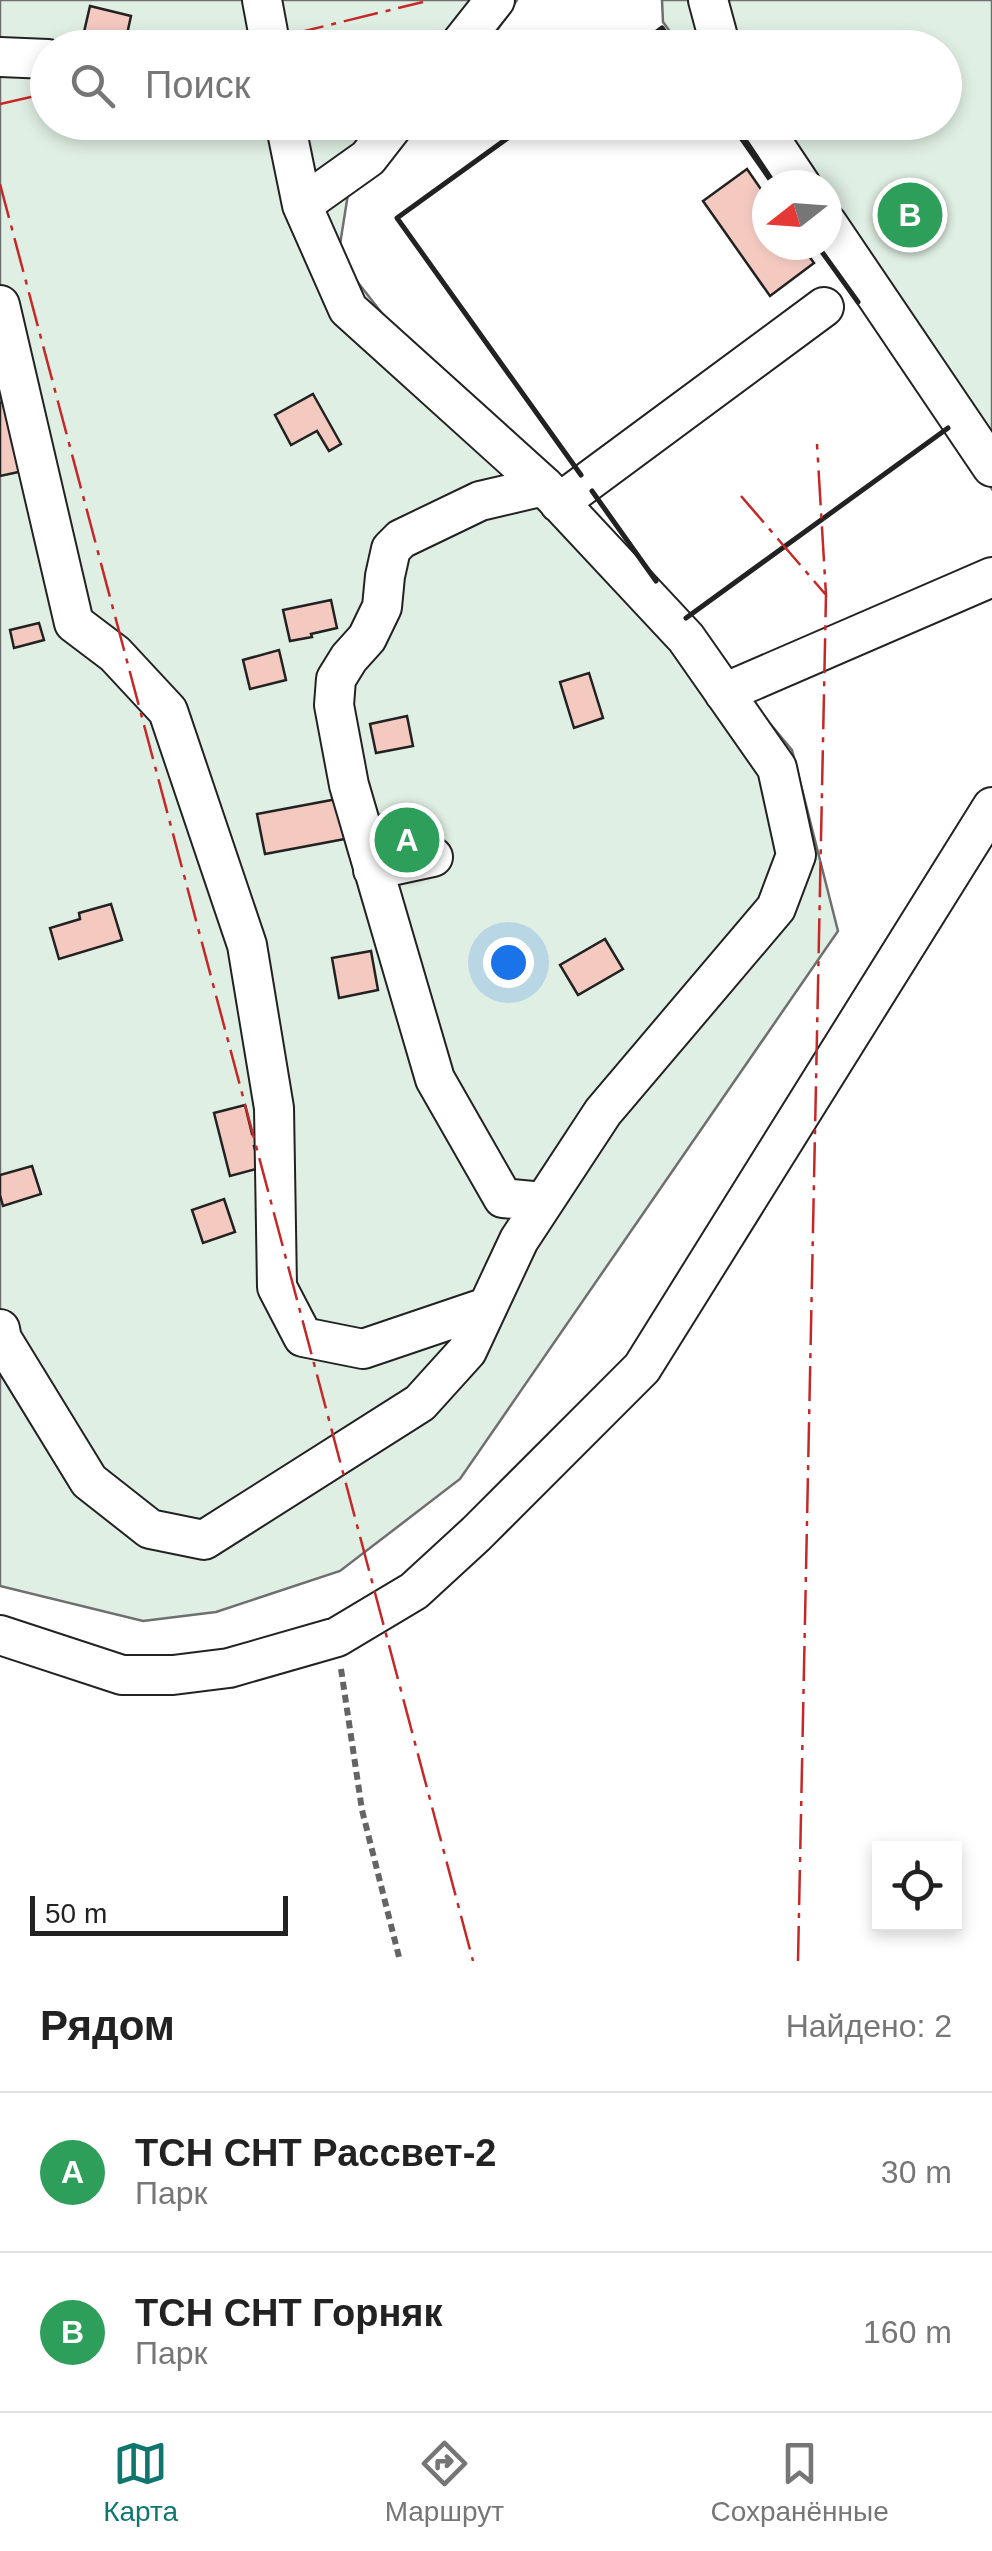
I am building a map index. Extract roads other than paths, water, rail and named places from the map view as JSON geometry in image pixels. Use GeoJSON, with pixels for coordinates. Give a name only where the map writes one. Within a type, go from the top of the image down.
{"type":"FeatureCollection","features":[{"type":"Feature","properties":{"kind":"street"},"geometry":{"type":"LineString","coordinates":[[262,0],[268,30]]}},
{"type":"Feature","properties":{"kind":"street"},"geometry":{"type":"LineString","coordinates":[[471,30],[495,0]]}},
{"type":"Feature","properties":{"kind":"street"},"geometry":{"type":"LineString","coordinates":[[708,0],[716,30]]}},
{"type":"Feature","properties":{"kind":"street"},"geometry":{"type":"LineString","coordinates":[[0,57],[30,59]]}},
{"type":"Feature","properties":{"kind":"street"},"geometry":{"type":"LineString","coordinates":[[1,1336],[88,1480],[150,1529],[204,1540],[420,1403],[466,1351],[519,1240],[543,1202],[603,1112],[776,908],[796,854],[777,768],[686,638],[552,494],[348,310],[302,205],[289,140]]}},
{"type":"Feature","properties":{"kind":"street"},"geometry":{"type":"LineString","coordinates":[[302,205],[368,158],[382,140]]}},
{"type":"Feature","properties":{"kind":"street"},"geometry":{"type":"LineString","coordinates":[[771,140],[792,170]]}},
{"type":"Feature","properties":{"kind":"street"},"geometry":{"type":"LineString","coordinates":[[842,245],[992,467]]}},
{"type":"Feature","properties":{"kind":"street"},"geometry":{"type":"LineString","coordinates":[[0,305],[74,624],[115,654],[168,711],[247,945],[274,1108],[277,1287],[303,1338],[363,1349],[487,1307]]}},
{"type":"Feature","properties":{"kind":"street"},"geometry":{"type":"LineString","coordinates":[[543,1202],[503,1198],[435,1079],[349,785],[334,705],[336,679],[367,638],[382,607],[391,549],[401,539],[480,501],[552,494],[824,307]]}},
{"type":"Feature","properties":{"kind":"street"},"geometry":{"type":"LineString","coordinates":[[724,693],[992,577]]}},
{"type":"Feature","properties":{"kind":"street"},"geometry":{"type":"LineString","coordinates":[[0,1635],[122,1675],[173,1675],[228,1668],[337,1637],[414,1592],[642,1368],[992,807]]}},
{"type":"Feature","properties":{"kind":"street"},"geometry":{"type":"LineString","coordinates":[[373,870],[433,857]]}},
{"type":"Feature","properties":{"kind":"place","name":"ТСН СНТ Горняк"},"geometry":{"type":"Point","coordinates":[910,215]}},
{"type":"Feature","properties":{"kind":"place","name":"ТСН СНТ Рассвет-2"},"geometry":{"type":"Point","coordinates":[407,840]}}]}
